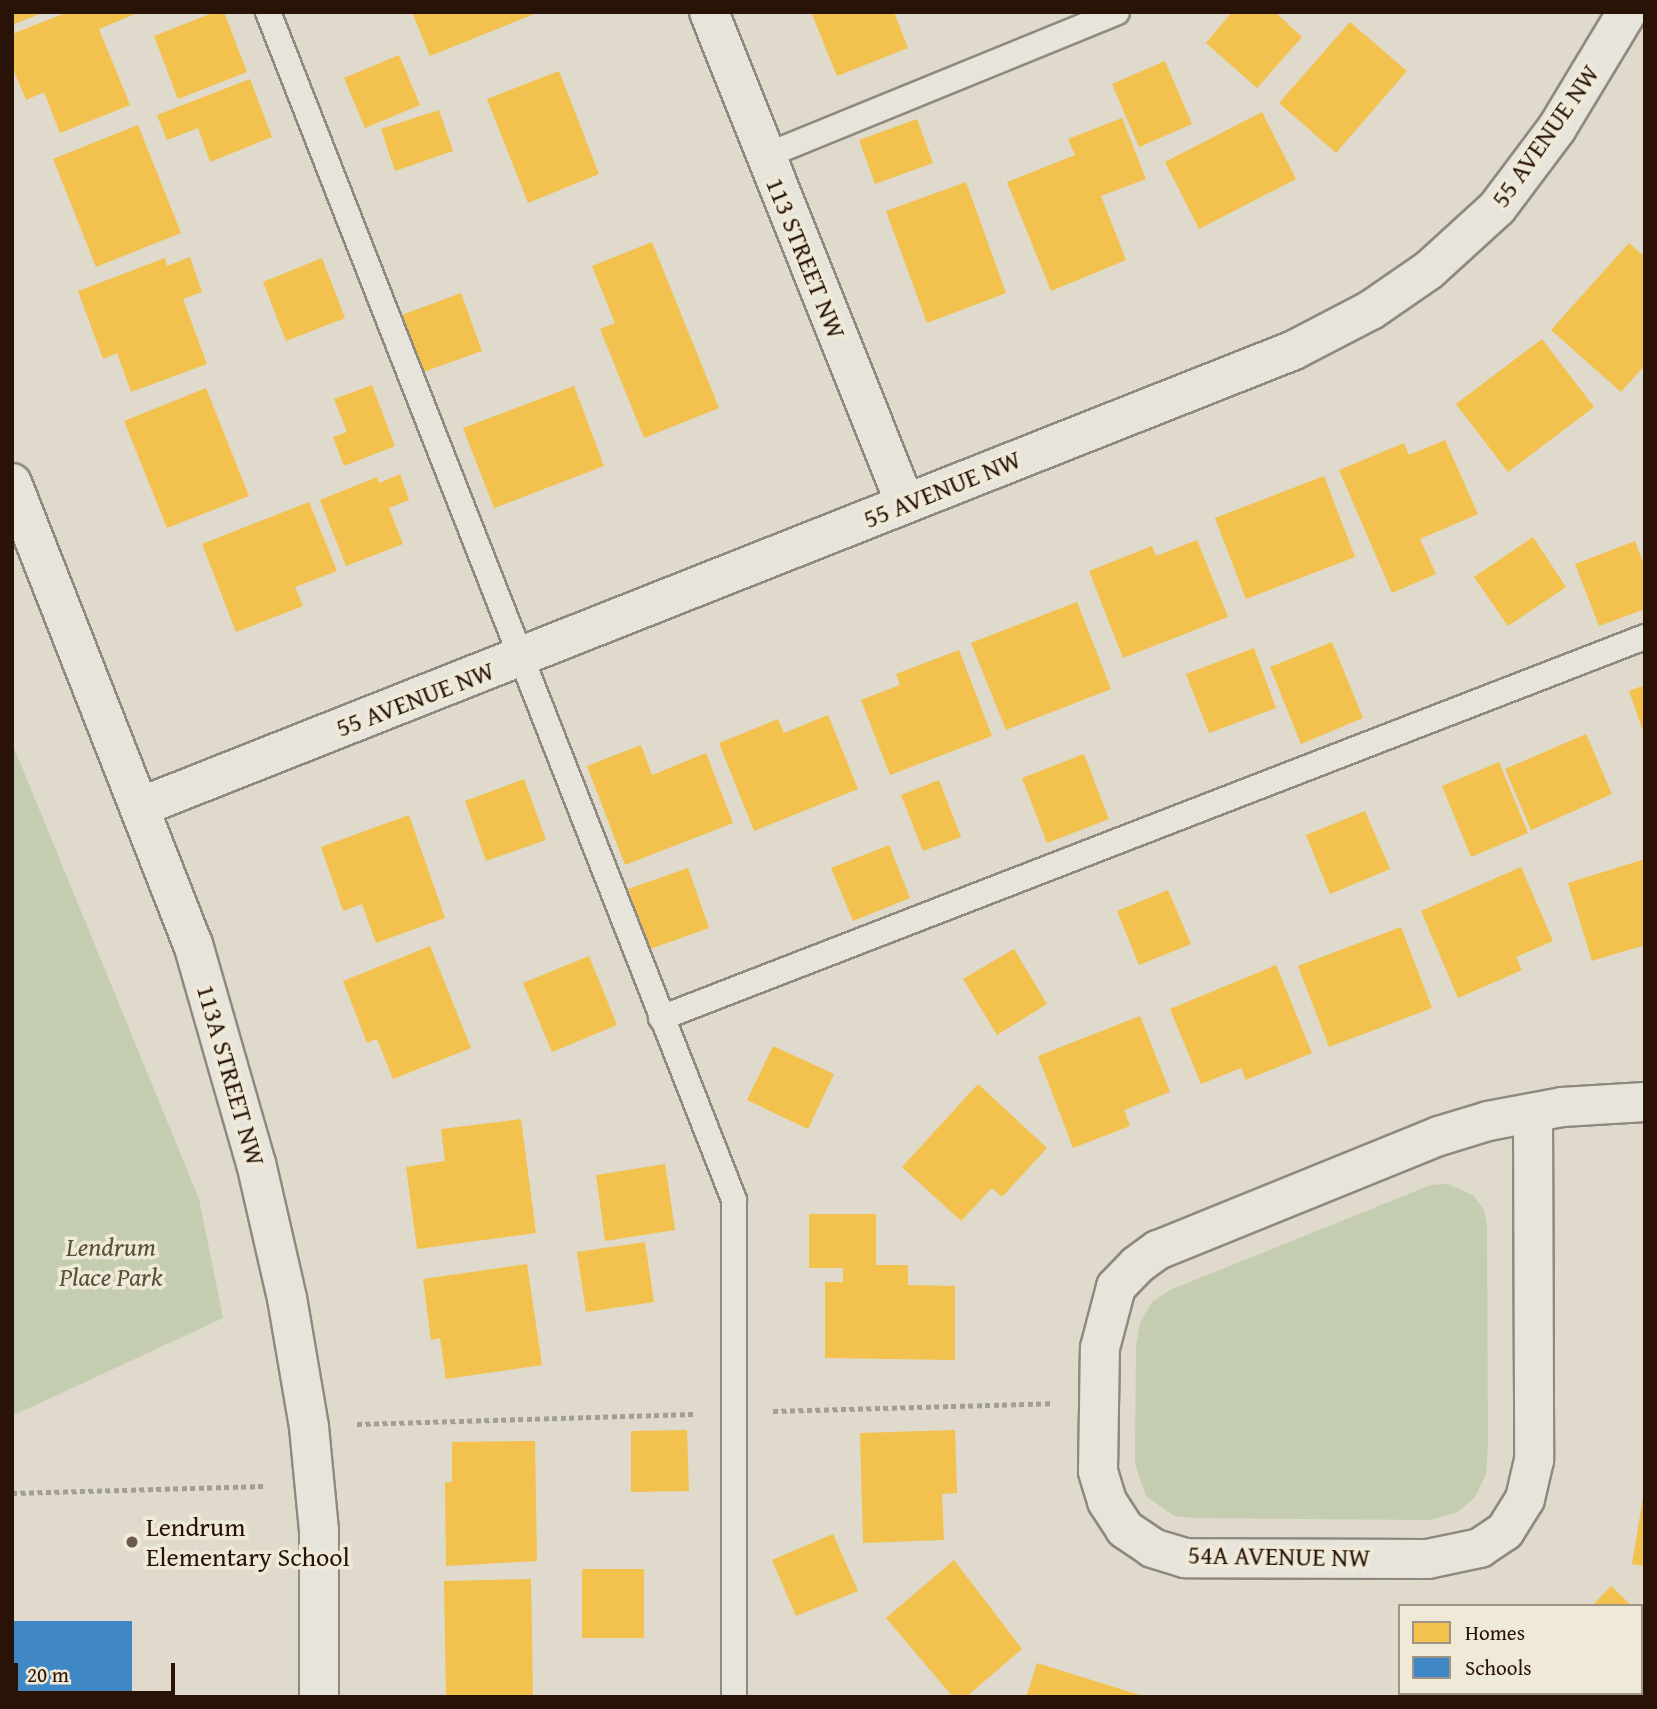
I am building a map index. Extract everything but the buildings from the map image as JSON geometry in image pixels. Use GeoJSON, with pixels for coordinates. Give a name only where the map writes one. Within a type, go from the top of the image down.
{"type":"FeatureCollection","features":[{"type":"Feature","properties":{"kind":"street","name":"113 STREET NW"},"geometry":{"type":"LineString","coordinates":[[709,12],[905,503]]}},
{"type":"Feature","properties":{"kind":"street","name":"55 AVENUE NW"},"geometry":{"type":"LineString","coordinates":[[140,807],[1294,350],[1371,310],[1429,270],[1497,208],[1556,128],[1627,12]]}},
{"type":"Feature","properties":{"kind":"street","name":"113A STREET NW"},"geometry":{"type":"LineString","coordinates":[[12,484],[193,944],[253,1151],[287,1298],[315,1484],[319,1697]]}},
{"type":"Feature","properties":{"kind":"street","name":"54A AVENUE NW"},"geometry":{"type":"LineString","coordinates":[[1533,1113],[1534,1460],[1525,1499],[1505,1531],[1480,1548],[1428,1559],[1185,1558],[1153,1548],[1125,1529],[1107,1501],[1098,1471],[1100,1348],[1116,1287],[1137,1265],[1158,1250],[1439,1136],[1533,1113],[1601,1102],[1645,1102]]}},
{"type":"Feature","properties":{"kind":"lane"},"geometry":{"type":"LineString","coordinates":[[268,12],[734,1200],[734,1697]]}},
{"type":"Feature","properties":{"kind":"lane"},"geometry":{"type":"LineString","coordinates":[[765,156],[1117,12]]}},
{"type":"Feature","properties":{"kind":"lane"},"geometry":{"type":"LineString","coordinates":[[661,1018],[1645,637]]}},
{"type":"Feature","properties":{"kind":"path"},"geometry":{"type":"LineString","coordinates":[[12,1493],[315,1484]]}},
{"type":"Feature","properties":{"kind":"green space","name":"Lendrum Place Park"},"geometry":{"type":"Polygon","coordinates":[[[12,743],[199,1199],[223,1318],[12,1416],[12,743]]]}},
{"type":"Feature","properties":{"kind":"green space"},"geometry":{"type":"Polygon","coordinates":[[[1448,1184],[1474,1196],[1484,1210],[1487,1227],[1488,1444],[1486,1474],[1475,1497],[1458,1512],[1430,1520],[1194,1518],[1174,1516],[1146,1496],[1135,1464],[1136,1345],[1140,1323],[1152,1302],[1170,1290],[1431,1185],[1448,1184]]]}},
{"type":"Feature","properties":{"kind":"place","name":"Lendrum Elementary School"},"geometry":{"type":"Point","coordinates":[132,1542]}}]}
